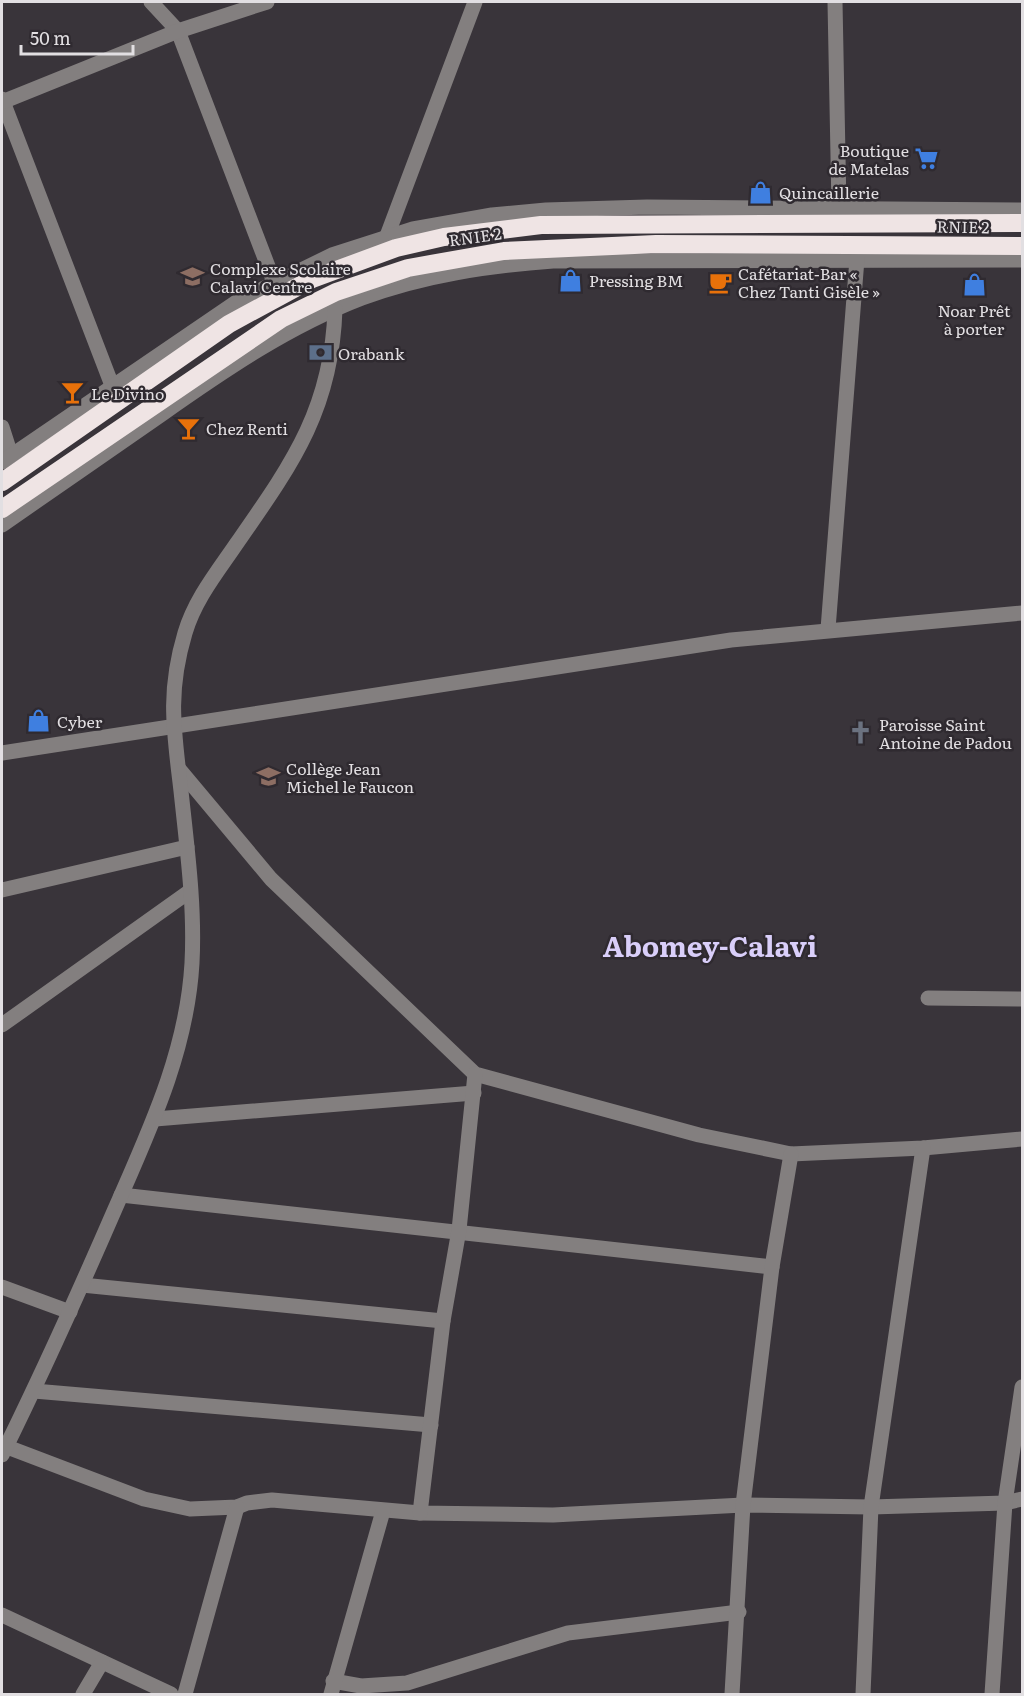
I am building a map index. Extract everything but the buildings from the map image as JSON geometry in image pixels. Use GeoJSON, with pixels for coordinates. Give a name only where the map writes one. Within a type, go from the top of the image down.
{"type":"FeatureCollection","features":[{"type":"Feature","properties":{"kind":"highway","name":"RNIE 2"},"geometry":{"type":"LineString","coordinates":[[2,482],[229,324],[312,279],[396,248],[444,237],[541,225],[1023,223]]}},
{"type":"Feature","properties":{"kind":"highway","name":"RNIE 2"},"geometry":{"type":"LineString","coordinates":[[2,509],[281,319],[336,292],[408,268],[504,251],[645,244],[1023,246]]}},
{"type":"Feature","properties":{"kind":"street"},"geometry":{"type":"LineString","coordinates":[[151,2],[178,31],[274,282]]}},
{"type":"Feature","properties":{"kind":"street"},"geometry":{"type":"LineString","coordinates":[[113,388],[2,101],[178,31],[267,2]]}},
{"type":"Feature","properties":{"kind":"street"},"geometry":{"type":"LineString","coordinates":[[387,236],[475,2]]}},
{"type":"Feature","properties":{"kind":"street"},"geometry":{"type":"LineString","coordinates":[[835,2],[839,208]]}},
{"type":"Feature","properties":{"kind":"street"},"geometry":{"type":"LineString","coordinates":[[2,427],[6,458],[113,388],[208,320],[274,282],[332,255],[387,236],[441,222],[518,212],[648,207],[1023,210]]}},
{"type":"Feature","properties":{"kind":"street"},"geometry":{"type":"LineString","coordinates":[[828,630],[857,259]]}},
{"type":"Feature","properties":{"kind":"street"},"geometry":{"type":"LineString","coordinates":[[2,525],[228,368],[273,340],[335,309],[406,284],[485,267],[553,261],[1023,260]]}},
{"type":"Feature","properties":{"kind":"street"},"geometry":{"type":"LineString","coordinates":[[335,309],[334,343],[323,395],[314,420],[287,469],[206,588],[186,630],[175,680],[172,726],[187,847],[192,961],[188,1008],[175,1060],[155,1119],[82,1285],[34,1391],[3,1449],[169,1506],[201,1510],[237,1507],[247,1503],[272,1500],[420,1513],[553,1515],[743,1505],[871,1507],[1005,1503],[1023,1499]]}},
{"type":"Feature","properties":{"kind":"street"},"geometry":{"type":"LineString","coordinates":[[2,753],[731,640],[1023,613]]}},
{"type":"Feature","properties":{"kind":"street"},"geometry":{"type":"LineString","coordinates":[[178,768],[271,879],[475,1074],[699,1136],[791,1154],[923,1148],[1023,1139]]}},
{"type":"Feature","properties":{"kind":"street"},"geometry":{"type":"LineString","coordinates":[[2,890],[187,847]]}},
{"type":"Feature","properties":{"kind":"street"},"geometry":{"type":"LineString","coordinates":[[2,1025],[190,891]]}},
{"type":"Feature","properties":{"kind":"street"},"geometry":{"type":"LineString","coordinates":[[928,998],[1023,999]]}},
{"type":"Feature","properties":{"kind":"street"},"geometry":{"type":"LineString","coordinates":[[420,1513],[443,1321],[459,1230],[475,1074]]}},
{"type":"Feature","properties":{"kind":"street"},"geometry":{"type":"LineString","coordinates":[[155,1119],[474,1093]]}},
{"type":"Feature","properties":{"kind":"street"},"geometry":{"type":"LineString","coordinates":[[863,1695],[871,1507],[923,1148]]}},
{"type":"Feature","properties":{"kind":"street"},"geometry":{"type":"LineString","coordinates":[[732,1695],[739,1612],[743,1505],[772,1267],[791,1154]]}},
{"type":"Feature","properties":{"kind":"street"},"geometry":{"type":"LineString","coordinates":[[121,1195],[459,1230],[772,1267]]}},
{"type":"Feature","properties":{"kind":"street"},"geometry":{"type":"LineString","coordinates":[[82,1285],[443,1321]]}},
{"type":"Feature","properties":{"kind":"street"},"geometry":{"type":"LineString","coordinates":[[2,1287],[70,1312]]}},
{"type":"Feature","properties":{"kind":"street"},"geometry":{"type":"LineString","coordinates":[[992,1695],[1005,1503],[1023,1387]]}},
{"type":"Feature","properties":{"kind":"street"},"geometry":{"type":"LineString","coordinates":[[34,1391],[431,1425]]}},
{"type":"Feature","properties":{"kind":"street"},"geometry":{"type":"LineString","coordinates":[[185,1695],[237,1507]]}},
{"type":"Feature","properties":{"kind":"street"},"geometry":{"type":"LineString","coordinates":[[383,1511],[332,1688],[407,1683],[568,1633],[739,1612]]}},
{"type":"Feature","properties":{"kind":"street"},"geometry":{"type":"LineString","coordinates":[[2,1615],[171,1695]]}},
{"type":"Feature","properties":{"kind":"street"},"geometry":{"type":"LineString","coordinates":[[83,1695],[102,1662]]}},
{"type":"Feature","properties":{"kind":"place","name":"Boutique de Matelas"},"geometry":{"type":"Point","coordinates":[927,159]}},
{"type":"Feature","properties":{"kind":"place","name":"Quincaillerie"},"geometry":{"type":"Point","coordinates":[761,192]}},
{"type":"Feature","properties":{"kind":"place","name":"Complexe Scolaire Calavi Centre"},"geometry":{"type":"Point","coordinates":[192,277]}},
{"type":"Feature","properties":{"kind":"place","name":"Pressing BM"},"geometry":{"type":"Point","coordinates":[571,280]}},
{"type":"Feature","properties":{"kind":"place","name":"Cafétariat-Bar « Chez Tanti Gisèle »"},"geometry":{"type":"Point","coordinates":[720,282]}},
{"type":"Feature","properties":{"kind":"place","name":"Noar Prêt à porter"},"geometry":{"type":"Point","coordinates":[974,285]}},
{"type":"Feature","properties":{"kind":"place","name":"Orabank"},"geometry":{"type":"Point","coordinates":[320,353]}},
{"type":"Feature","properties":{"kind":"place","name":"Le Divino"},"geometry":{"type":"Point","coordinates":[73,393]}},
{"type":"Feature","properties":{"kind":"place","name":"Chez Renti"},"geometry":{"type":"Point","coordinates":[188,428]}},
{"type":"Feature","properties":{"kind":"place","name":"Cyber"},"geometry":{"type":"Point","coordinates":[39,721]}},
{"type":"Feature","properties":{"kind":"place","name":"Paroisse Saint Antoine de Padou"},"geometry":{"type":"Point","coordinates":[861,733]}},
{"type":"Feature","properties":{"kind":"place","name":"Collège Jean Michel le Faucon"},"geometry":{"type":"Point","coordinates":[268,777]}},
{"type":"Feature","properties":{"kind":"district","name":"Abomey-Calavi"},"geometry":{"type":"Point","coordinates":[710,945]}}]}
